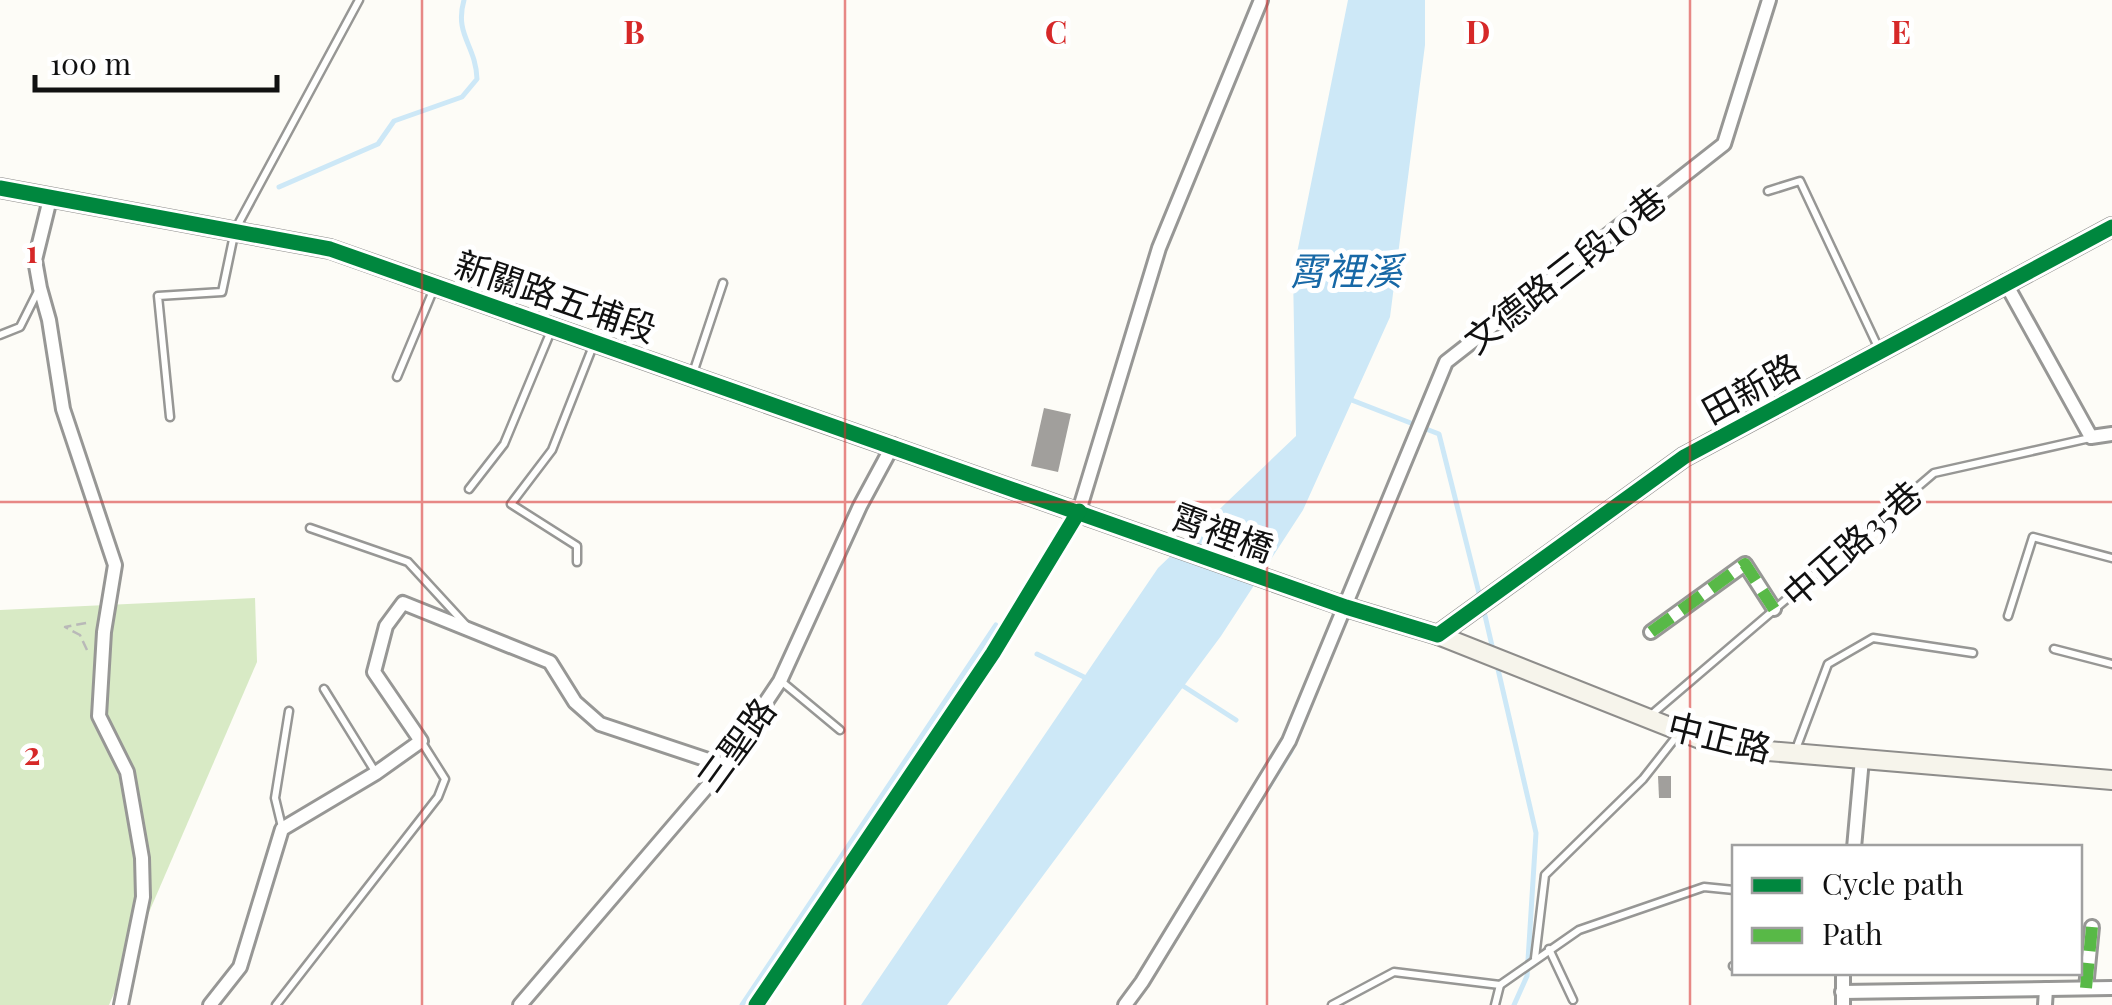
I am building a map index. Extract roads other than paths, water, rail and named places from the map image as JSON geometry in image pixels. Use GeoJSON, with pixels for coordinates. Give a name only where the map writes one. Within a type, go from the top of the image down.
{"type":"FeatureCollection","features":[{"type":"Feature","properties":{"kind":"main road","name":"新關路五埔段"},"geometry":{"type":"LineString","coordinates":[[0,188],[330,249],[1079,511]]}},
{"type":"Feature","properties":{"kind":"main road","name":"田新路"},"geometry":{"type":"LineString","coordinates":[[1438,636],[1684,457],[2112,227]]}},
{"type":"Feature","properties":{"kind":"main road","name":"霄裡橋"},"geometry":{"type":"LineString","coordinates":[[1079,511],[1346,607]]}},
{"type":"Feature","properties":{"kind":"main road","name":"中正路"},"geometry":{"type":"LineString","coordinates":[[1346,607],[1438,636],[1700,739],[1794,754],[2112,780]]}},
{"type":"Feature","properties":{"kind":"street"},"geometry":{"type":"LineString","coordinates":[[756,1005],[993,654],[1079,511],[1159,248],[1261,0]]}},
{"type":"Feature","properties":{"kind":"street","name":"文德路三段10巷"},"geometry":{"type":"LineString","coordinates":[[1125,1005],[1289,741],[1446,362],[1724,144],[1769,0]]}},
{"type":"Feature","properties":{"kind":"street"},"geometry":{"type":"LineString","coordinates":[[50,198],[35,260],[64,409],[116,565],[100,676],[99,716],[127,772],[142,858],[142,897],[121,1005]]}},
{"type":"Feature","properties":{"kind":"street"},"geometry":{"type":"LineString","coordinates":[[2005,282],[2091,437],[2112,434]]}},
{"type":"Feature","properties":{"kind":"street","name":"三聖路"},"geometry":{"type":"LineString","coordinates":[[520,1005],[723,765],[780,680],[860,506],[893,445]]}},
{"type":"Feature","properties":{"kind":"street"},"geometry":{"type":"LineString","coordinates":[[1651,632],[1745,564],[1774,609]]}},
{"type":"Feature","properties":{"kind":"street"},"geometry":{"type":"LineString","coordinates":[[210,1005],[240,966],[282,828],[420,741],[374,672],[386,626],[404,603],[550,662],[575,702],[600,724],[723,765]]}},
{"type":"Feature","properties":{"kind":"street"},"geometry":{"type":"LineString","coordinates":[[1854,845],[1862,759]]}},
{"type":"Feature","properties":{"kind":"street"},"geometry":{"type":"LineString","coordinates":[[2086,988],[2092,927]]}},
{"type":"Feature","properties":{"kind":"street"},"geometry":{"type":"LineString","coordinates":[[1842,999],[2112,988]]}},
{"type":"Feature","properties":{"kind":"street"},"geometry":{"type":"LineString","coordinates":[[2045,1005],[2046,989]]}},
{"type":"Feature","properties":{"kind":"lane"},"geometry":{"type":"LineString","coordinates":[[170,416],[158,296],[222,292],[234,230],[359,0]]}},
{"type":"Feature","properties":{"kind":"lane"},"geometry":{"type":"LineString","coordinates":[[1768,191],[1800,181],[1880,350]]}},
{"type":"Feature","properties":{"kind":"lane"},"geometry":{"type":"LineString","coordinates":[[692,374],[722,283]]}},
{"type":"Feature","properties":{"kind":"lane"},"geometry":{"type":"LineString","coordinates":[[397,377],[436,285]]}},
{"type":"Feature","properties":{"kind":"lane"},"geometry":{"type":"LineString","coordinates":[[0,335],[20,327],[40,288]]}},
{"type":"Feature","properties":{"kind":"lane"},"geometry":{"type":"LineString","coordinates":[[469,489],[504,444],[554,326]]}},
{"type":"Feature","properties":{"kind":"lane"},"geometry":{"type":"LineString","coordinates":[[577,562],[577,546],[511,504],[552,450],[595,340]]}},
{"type":"Feature","properties":{"kind":"lane","name":"中正路35巷"},"geometry":{"type":"LineString","coordinates":[[1647,718],[1934,472],[2091,437]]}},
{"type":"Feature","properties":{"kind":"lane"},"geometry":{"type":"LineString","coordinates":[[310,528],[408,562],[470,630]]}},
{"type":"Feature","properties":{"kind":"lane"},"geometry":{"type":"LineString","coordinates":[[2008,616],[2034,537],[2112,558]]}},
{"type":"Feature","properties":{"kind":"lane"},"geometry":{"type":"LineString","coordinates":[[1794,754],[1828,664],[1872,638],[1973,653]]}},
{"type":"Feature","properties":{"kind":"lane"},"geometry":{"type":"LineString","coordinates":[[2054,650],[2112,664]]}},
{"type":"Feature","properties":{"kind":"lane"},"geometry":{"type":"LineString","coordinates":[[780,680],[840,730]]}},
{"type":"Feature","properties":{"kind":"lane"},"geometry":{"type":"LineString","coordinates":[[324,689],[376,772]]}},
{"type":"Feature","properties":{"kind":"lane"},"geometry":{"type":"LineString","coordinates":[[282,828],[275,798],[289,711]]}},
{"type":"Feature","properties":{"kind":"lane"},"geometry":{"type":"LineString","coordinates":[[1535,958],[1545,875],[1642,779],[1681,731]]}},
{"type":"Feature","properties":{"kind":"lane"},"geometry":{"type":"LineString","coordinates":[[276,1005],[438,798],[446,779],[420,741]]}},
{"type":"Feature","properties":{"kind":"lane"},"geometry":{"type":"LineString","coordinates":[[1495,1005],[1500,985],[1579,930],[1704,887],[1732,890]]}},
{"type":"Feature","properties":{"kind":"lane"},"geometry":{"type":"LineString","coordinates":[[1550,949],[1573,1000]]}},
{"type":"Feature","properties":{"kind":"lane"},"geometry":{"type":"LineString","coordinates":[[1332,1005],[1394,972],[1500,985]]}},
{"type":"Feature","properties":{"kind":"water","name":"霄裡溪"},"geometry":{"type":"Polygon","coordinates":[[[1348,0],[1425,0],[1425,45],[1390,317],[1303,510],[1221,636],[947,1005],[861,1005],[1158,568],[1296,436],[1293,273],[1348,0]]]}},
{"type":"Feature","properties":{"kind":"waterway"},"geometry":{"type":"LineString","coordinates":[[279,187],[378,144],[394,121],[462,97],[477,79],[463,31],[464,0]]}},
{"type":"Feature","properties":{"kind":"waterway"},"geometry":{"type":"LineString","coordinates":[[1349,399],[1439,434],[1480,597]]}},
{"type":"Feature","properties":{"kind":"waterway"},"geometry":{"type":"LineString","coordinates":[[1483,607],[1493,650]]}},
{"type":"Feature","properties":{"kind":"waterway"},"geometry":{"type":"LineString","coordinates":[[742,1005],[996,625]]}},
{"type":"Feature","properties":{"kind":"waterway"},"geometry":{"type":"LineString","coordinates":[[1037,654],[1088,679]]}},
{"type":"Feature","properties":{"kind":"waterway"},"geometry":{"type":"LineString","coordinates":[[1497,665],[1536,833],[1527,976],[1514,1005]]}},
{"type":"Feature","properties":{"kind":"waterway"},"geometry":{"type":"LineString","coordinates":[[1180,684],[1236,720]]}},
{"type":"Feature","properties":{"kind":"waterway"},"geometry":{"type":"LineString","coordinates":[[1253,812],[1291,751]]}},
{"type":"Feature","properties":{"kind":"waterway"},"geometry":{"type":"LineString","coordinates":[[1143,991],[1206,890]]}}]}
